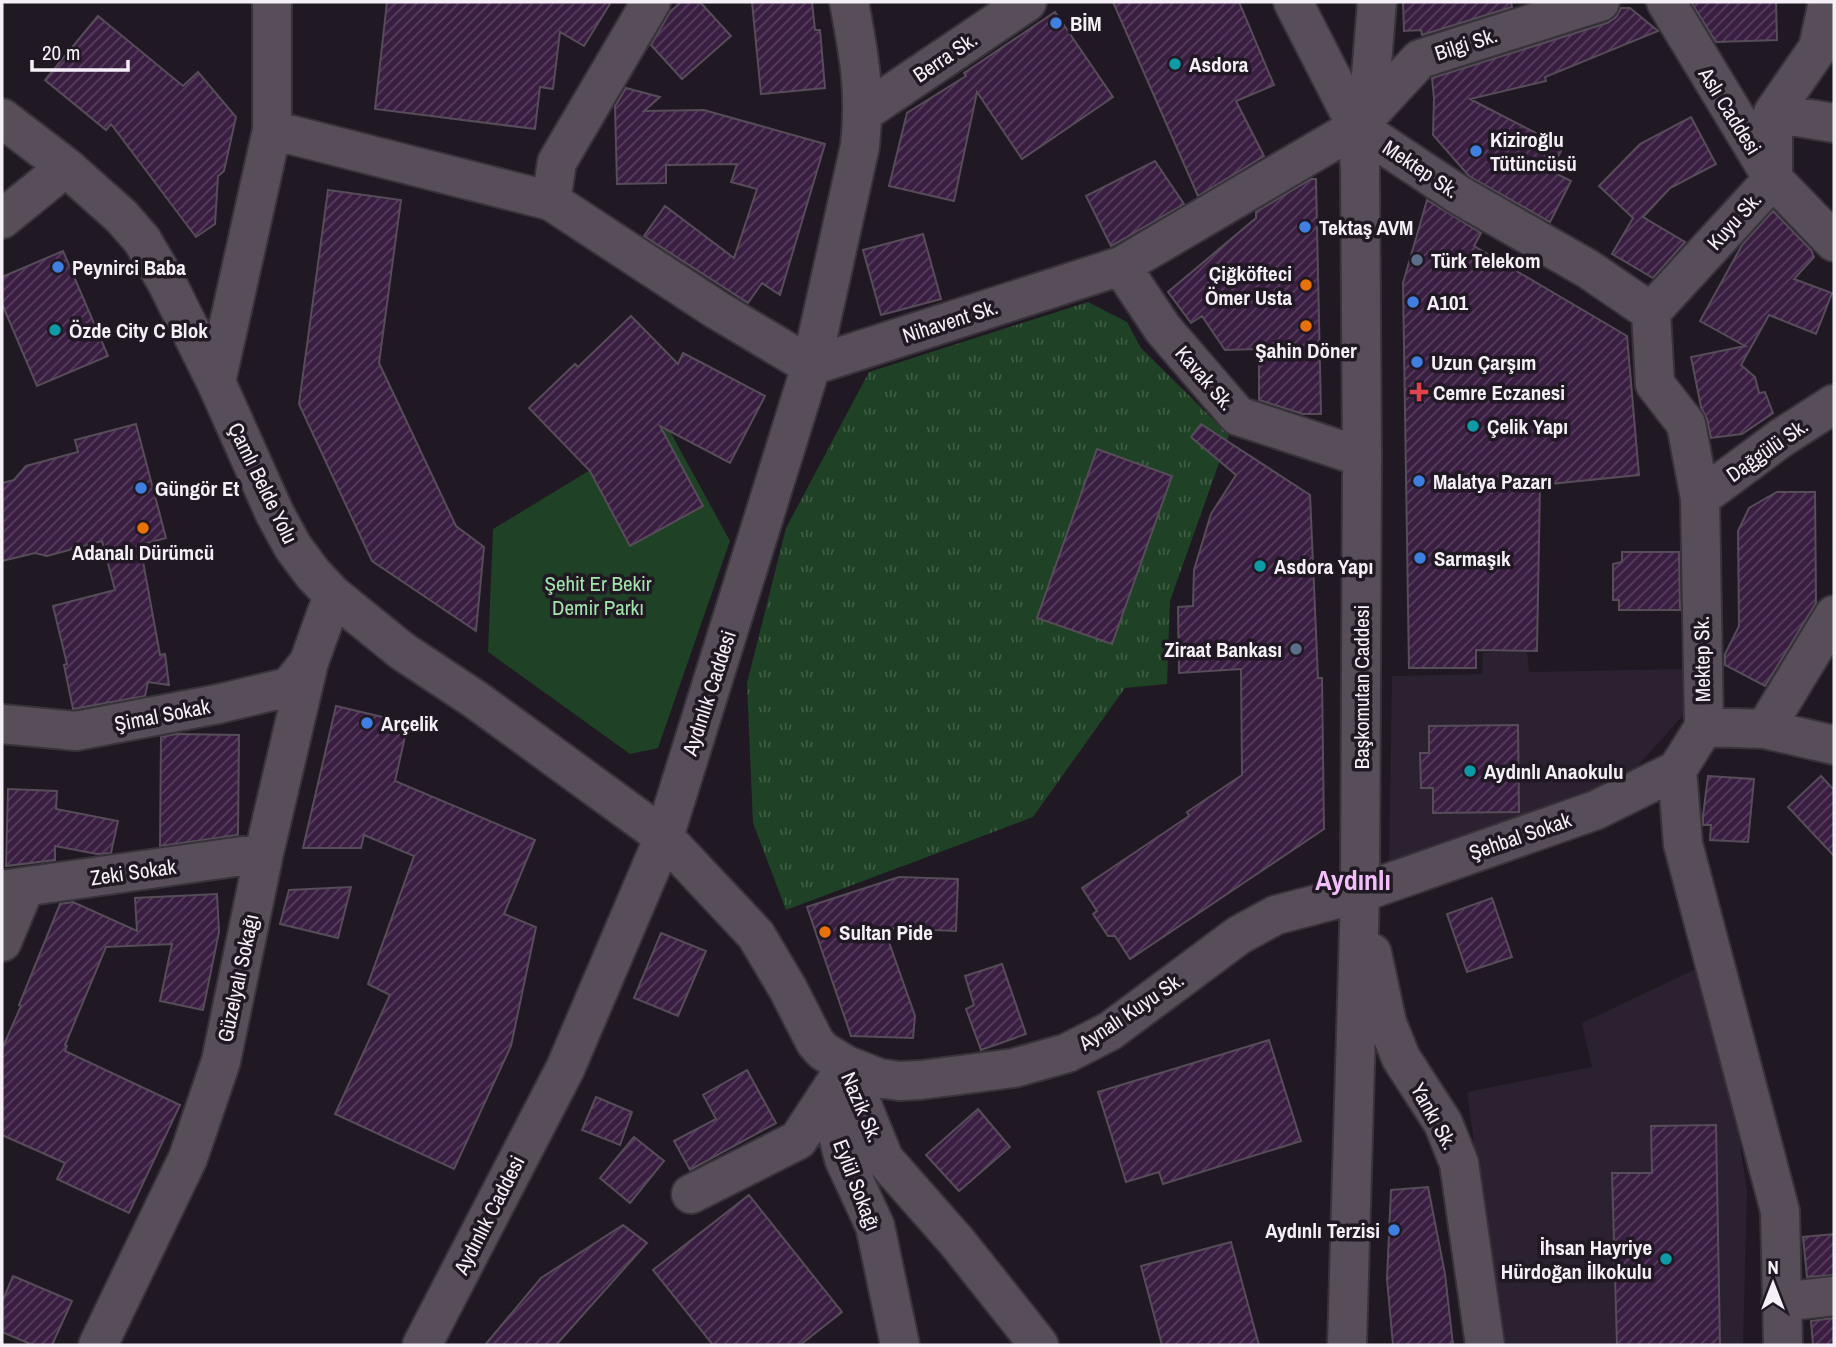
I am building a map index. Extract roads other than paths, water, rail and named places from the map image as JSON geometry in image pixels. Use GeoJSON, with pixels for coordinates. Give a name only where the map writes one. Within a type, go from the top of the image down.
{"type":"FeatureCollection","features":[{"type":"Feature","properties":{"kind":"street"},"geometry":{"type":"LineString","coordinates":[[216,382],[272,130],[272,2]]}},
{"type":"Feature","properties":{"kind":"street"},"geometry":{"type":"LineString","coordinates":[[551,201],[557,162],[651,2]]}},
{"type":"Feature","properties":{"kind":"street","name":"Aydınlık Caddesi"},"geometry":{"type":"LineString","coordinates":[[422,1345],[565,1069],[664,837],[811,366],[860,146],[864,112],[862,77],[849,2]]}},
{"type":"Feature","properties":{"kind":"street","name":"Berra Sk."},"geometry":{"type":"LineString","coordinates":[[864,112],[1027,2]]}},
{"type":"Feature","properties":{"kind":"street","name":"Başkomutan Caddesi"},"geometry":{"type":"LineString","coordinates":[[1293,2],[1357,127],[1360,169],[1360,893],[1347,1345]]}},
{"type":"Feature","properties":{"kind":"street"},"geometry":{"type":"LineString","coordinates":[[1357,127],[1370,88],[1377,2]]}},
{"type":"Feature","properties":{"kind":"street","name":"Bilgi Sk."},"geometry":{"type":"LineString","coordinates":[[1357,127],[1420,59],[1600,2]]}},
{"type":"Feature","properties":{"kind":"street","name":"Aslı Caddesi"},"geometry":{"type":"LineString","coordinates":[[1666,2],[1773,179],[1834,243]]}},
{"type":"Feature","properties":{"kind":"street"},"geometry":{"type":"LineString","coordinates":[[1828,2],[1818,48],[1773,113],[1834,124]]}},
{"type":"Feature","properties":{"kind":"street","name":"Kuyu Sk."},"geometry":{"type":"LineString","coordinates":[[1651,312],[1773,179],[1773,113]]}},
{"type":"Feature","properties":{"kind":"street","name":"Çamlı Belde Yolu"},"geometry":{"type":"LineString","coordinates":[[2,118],[66,167],[122,217],[142,240],[167,283],[216,382],[275,514],[293,547],[313,574],[333,595],[402,650],[476,700],[664,837]]}},
{"type":"Feature","properties":{"kind":"street","name":"Nihavent Sk."},"geometry":{"type":"LineString","coordinates":[[811,366],[1121,266],[1357,127]]}},
{"type":"Feature","properties":{"kind":"street","name":"Mektep Sk."},"geometry":{"type":"LineString","coordinates":[[1357,127],[1459,195],[1588,269],[1651,312],[1655,384],[1686,424],[1700,498],[1703,727],[1677,770]]}},
{"type":"Feature","properties":{"kind":"street"},"geometry":{"type":"LineString","coordinates":[[272,130],[551,201],[717,310],[811,366]]}},
{"type":"Feature","properties":{"kind":"street"},"geometry":{"type":"LineString","coordinates":[[2,219],[66,167]]}},
{"type":"Feature","properties":{"kind":"street","name":"Kavak Sk."},"geometry":{"type":"LineString","coordinates":[[1121,266],[1163,330],[1237,416],[1362,457]]}},
{"type":"Feature","properties":{"kind":"street","name":"Dağgülü Sk."},"geometry":{"type":"LineString","coordinates":[[1700,498],[1781,438],[1834,404]]}},
{"type":"Feature","properties":{"kind":"street","name":"Güzelyalı Sokağı"},"geometry":{"type":"LineString","coordinates":[[98,1345],[188,1158],[221,1061],[264,853],[309,662],[333,595]]}},
{"type":"Feature","properties":{"kind":"street"},"geometry":{"type":"LineString","coordinates":[[1765,729],[1834,615]]}},
{"type":"Feature","properties":{"kind":"street","name":"Şimal Sokak"},"geometry":{"type":"LineString","coordinates":[[2,724],[75,731],[218,704],[289,687],[309,662]]}},
{"type":"Feature","properties":{"kind":"street"},"geometry":{"type":"LineString","coordinates":[[1703,727],[1765,729],[1834,745]]}},
{"type":"Feature","properties":{"kind":"street"},"geometry":{"type":"LineString","coordinates":[[1677,770],[1683,844],[1780,1211],[1783,1345]]}},
{"type":"Feature","properties":{"kind":"street","name":"Şehbal Sokak"},"geometry":{"type":"LineString","coordinates":[[1360,893],[1596,810],[1677,770]]}},
{"type":"Feature","properties":{"kind":"street","name":"Nazik Sk."},"geometry":{"type":"LineString","coordinates":[[664,837],[756,935],[815,1042],[823,1051],[846,1065],[884,1159],[957,1241],[1039,1345]]}},
{"type":"Feature","properties":{"kind":"street","name":"Zeki Sokak"},"geometry":{"type":"LineString","coordinates":[[13,889],[264,853]]}},
{"type":"Feature","properties":{"kind":"street"},"geometry":{"type":"LineString","coordinates":[[2,942],[13,889]]}},
{"type":"Feature","properties":{"kind":"street","name":"Aynalı Kuyu Sk."},"geometry":{"type":"LineString","coordinates":[[846,1065],[879,1078],[899,1081],[990,1072],[1043,1062],[1090,1043],[1110,1031],[1256,925],[1276,915],[1360,893]]}},
{"type":"Feature","properties":{"kind":"street","name":"Yankı Sk."},"geometry":{"type":"LineString","coordinates":[[1360,893],[1387,1023],[1401,1058],[1443,1123],[1459,1163],[1485,1345]]}},
{"type":"Feature","properties":{"kind":"street"},"geometry":{"type":"LineString","coordinates":[[691,1194],[798,1140],[846,1065]]}},
{"type":"Feature","properties":{"kind":"street","name":"Eylül Sokağı"},"geometry":{"type":"LineString","coordinates":[[846,1065],[835,1124],[844,1159],[875,1226],[900,1345]]}},
{"type":"Feature","properties":{"kind":"street"},"geometry":{"type":"LineString","coordinates":[[1781,1302],[1834,1296]]}},
{"type":"Feature","properties":{"kind":"place","name":"BİM"},"geometry":{"type":"Point","coordinates":[1056,23]}},
{"type":"Feature","properties":{"kind":"place","name":"Asdora"},"geometry":{"type":"Point","coordinates":[1175,64]}},
{"type":"Feature","properties":{"kind":"place","name":"Kiziroğlu Tütüncüsü"},"geometry":{"type":"Point","coordinates":[1476,151]}},
{"type":"Feature","properties":{"kind":"place","name":"Tektaş AVM"},"geometry":{"type":"Point","coordinates":[1305,227]}},
{"type":"Feature","properties":{"kind":"place","name":"Türk Telekom"},"geometry":{"type":"Point","coordinates":[1417,260]}},
{"type":"Feature","properties":{"kind":"place","name":"Peynirci Baba"},"geometry":{"type":"Point","coordinates":[58,267]}},
{"type":"Feature","properties":{"kind":"place","name":"Çiğköfteci Ömer Usta"},"geometry":{"type":"Point","coordinates":[1306,285]}},
{"type":"Feature","properties":{"kind":"place","name":"A101"},"geometry":{"type":"Point","coordinates":[1413,302]}},
{"type":"Feature","properties":{"kind":"place","name":"Şahin Döner"},"geometry":{"type":"Point","coordinates":[1306,326]}},
{"type":"Feature","properties":{"kind":"place","name":"Özde City C Blok"},"geometry":{"type":"Point","coordinates":[55,330]}},
{"type":"Feature","properties":{"kind":"place","name":"Uzun Çarşım"},"geometry":{"type":"Point","coordinates":[1417,362]}},
{"type":"Feature","properties":{"kind":"place","name":"Cemre Eczanesi"},"geometry":{"type":"Point","coordinates":[1419,392]}},
{"type":"Feature","properties":{"kind":"place","name":"Çelik Yapı"},"geometry":{"type":"Point","coordinates":[1473,426]}},
{"type":"Feature","properties":{"kind":"place","name":"Malatya Pazarı"},"geometry":{"type":"Point","coordinates":[1419,481]}},
{"type":"Feature","properties":{"kind":"place","name":"Güngör Et"},"geometry":{"type":"Point","coordinates":[141,488]}},
{"type":"Feature","properties":{"kind":"place","name":"Adanalı Dürümcü"},"geometry":{"type":"Point","coordinates":[143,528]}},
{"type":"Feature","properties":{"kind":"place","name":"Sarmaşık"},"geometry":{"type":"Point","coordinates":[1420,558]}},
{"type":"Feature","properties":{"kind":"place","name":"Asdora Yapı"},"geometry":{"type":"Point","coordinates":[1260,566]}},
{"type":"Feature","properties":{"kind":"place","name":"Ziraat Bankası"},"geometry":{"type":"Point","coordinates":[1296,649]}},
{"type":"Feature","properties":{"kind":"place","name":"Arçelik"},"geometry":{"type":"Point","coordinates":[367,723]}},
{"type":"Feature","properties":{"kind":"place","name":"Aydınlı Anaokulu"},"geometry":{"type":"Point","coordinates":[1470,771]}},
{"type":"Feature","properties":{"kind":"place","name":"Sultan Pide"},"geometry":{"type":"Point","coordinates":[825,932]}},
{"type":"Feature","properties":{"kind":"place","name":"Aydınlı Terzisi"},"geometry":{"type":"Point","coordinates":[1394,1230]}},
{"type":"Feature","properties":{"kind":"place","name":"İhsan Hayriye Hürdoğan İlkokulu"},"geometry":{"type":"Point","coordinates":[1666,1259]}},
{"type":"Feature","properties":{"kind":"district","name":"Aydınlı"},"geometry":{"type":"Point","coordinates":[1353,880]}},
{"type":"Feature","properties":{"kind":"park label","name":"Şehit Er Bekir Demir Parkı"},"geometry":{"type":"Point","coordinates":[598,595]}}]}
